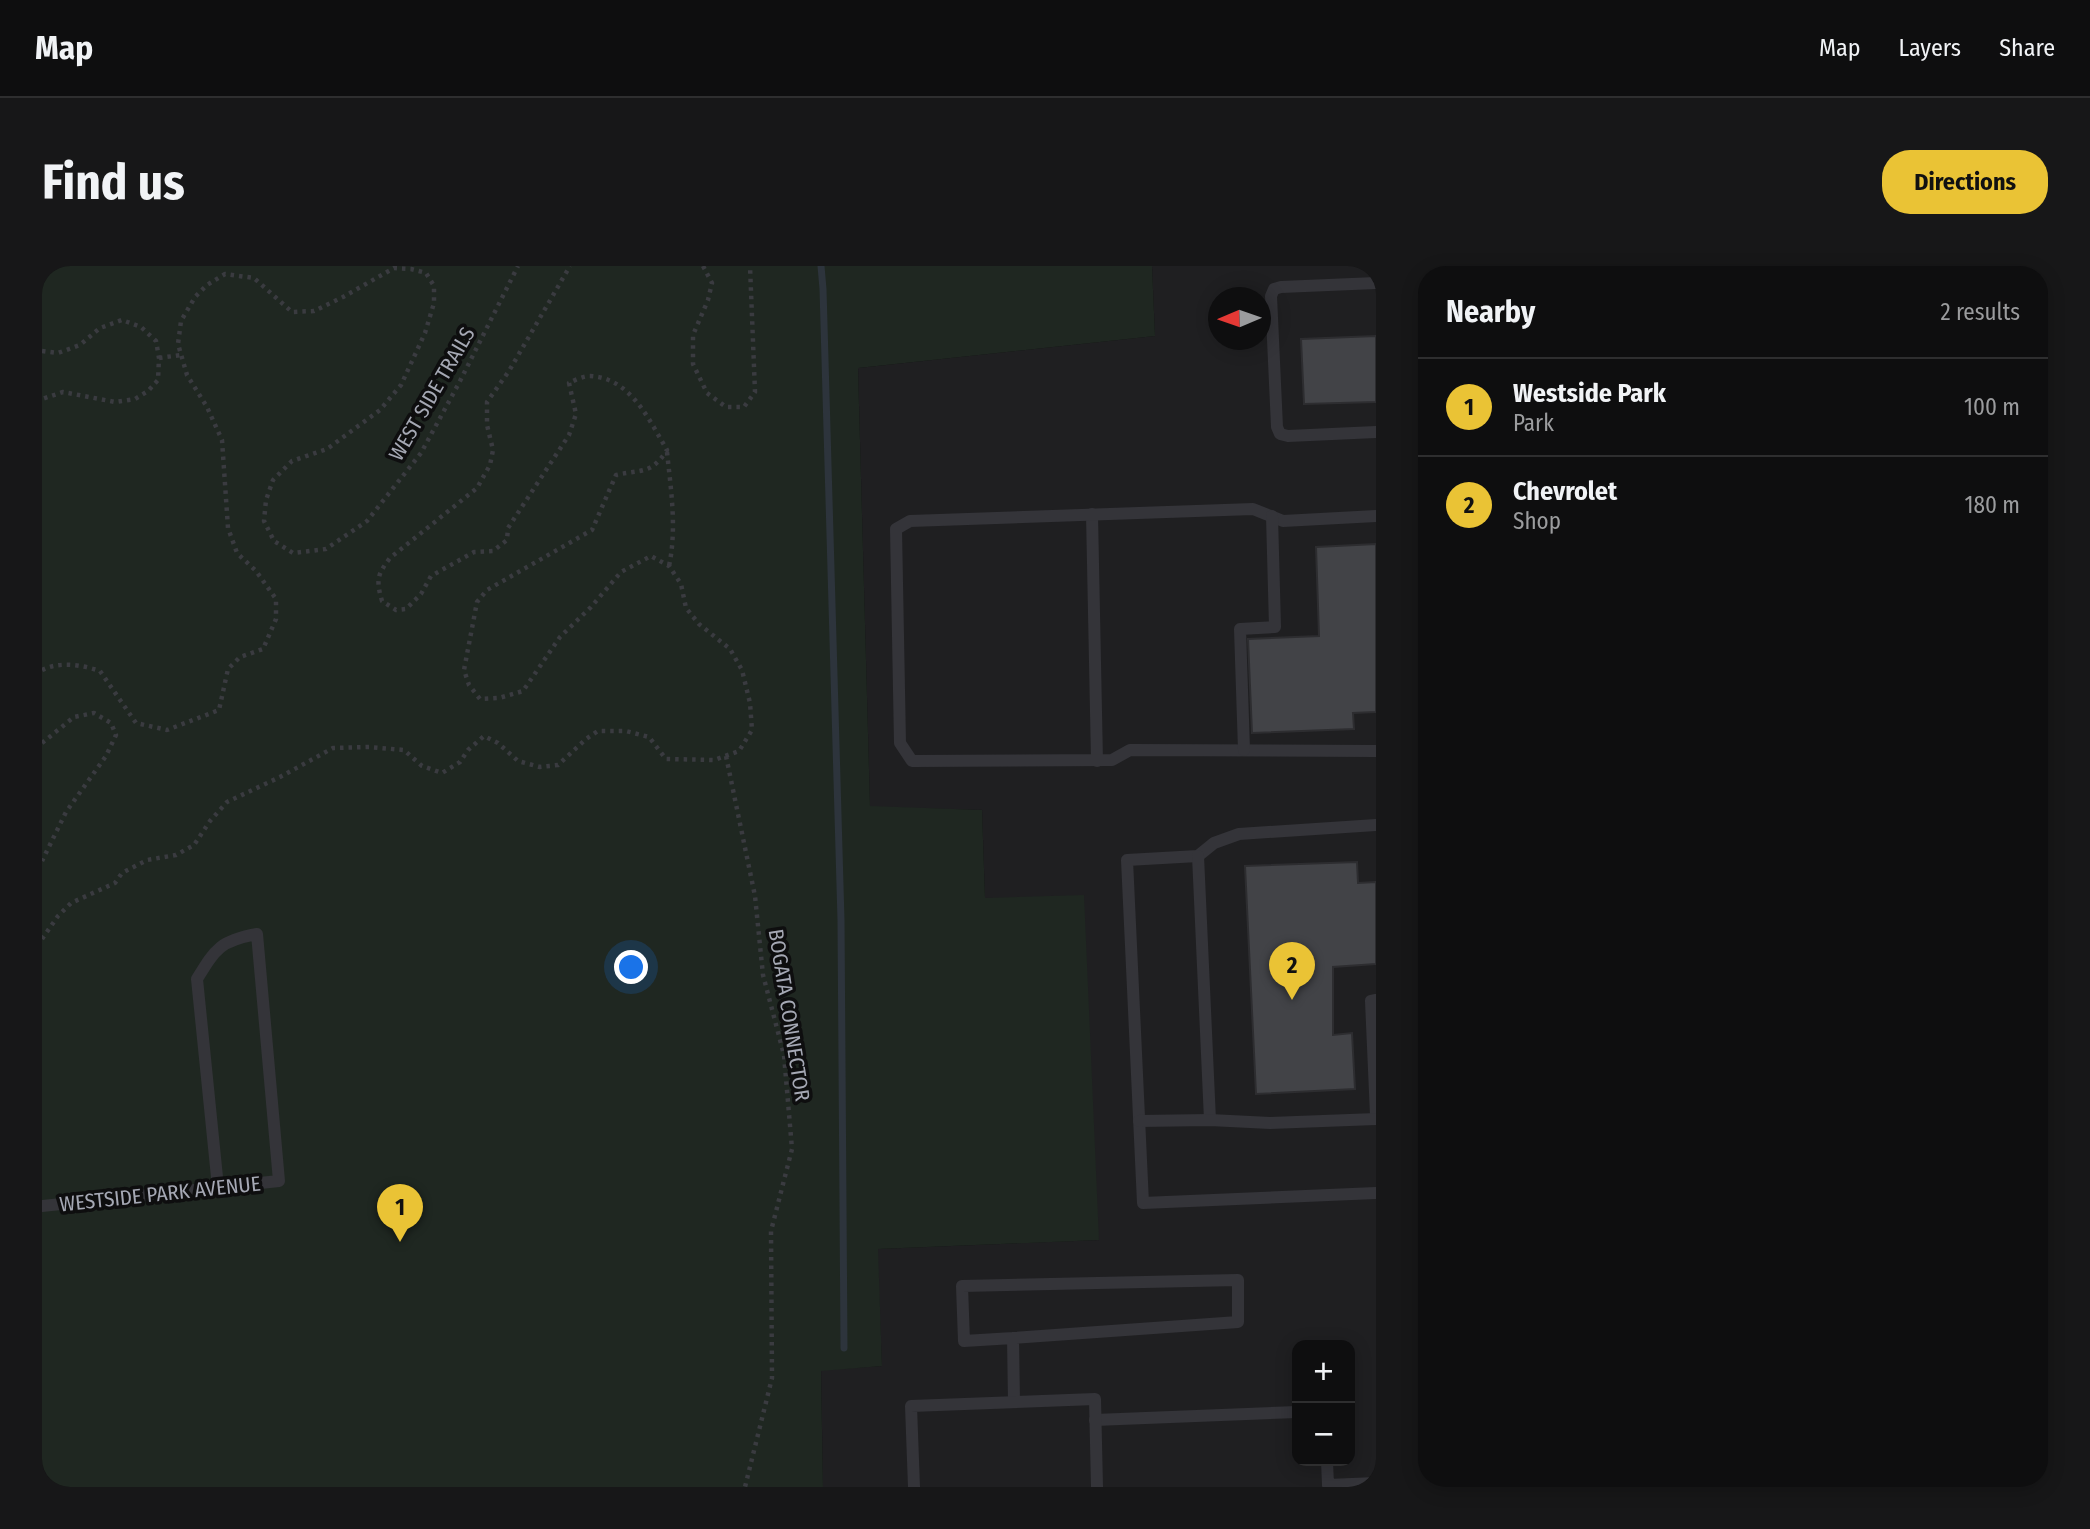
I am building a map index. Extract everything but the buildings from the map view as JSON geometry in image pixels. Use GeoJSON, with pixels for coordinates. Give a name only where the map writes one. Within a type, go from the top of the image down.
{"type":"FeatureCollection","features":[{"type":"Feature","properties":{"kind":"lane"},"geometry":{"type":"LineString","coordinates":[[1376,283],[1281,287],[1274,289],[1271,296],[1277,427],[1280,434],[1287,436],[1376,432]]}},
{"type":"Feature","properties":{"kind":"lane"},"geometry":{"type":"LineString","coordinates":[[1376,516],[1283,521],[1253,509],[910,521],[896,530],[900,743],[912,761],[1097,761],[1112,760],[1130,750],[1376,751]]}},
{"type":"Feature","properties":{"kind":"lane"},"geometry":{"type":"LineString","coordinates":[[1092,514],[1097,761]]}},
{"type":"Feature","properties":{"kind":"lane"},"geometry":{"type":"LineString","coordinates":[[1244,750],[1240,629],[1275,627],[1272,516]]}},
{"type":"Feature","properties":{"kind":"lane"},"geometry":{"type":"LineString","coordinates":[[1376,825],[1239,834],[1214,843],[1198,856],[1127,860],[1143,1203],[1376,1193]]}},
{"type":"Feature","properties":{"kind":"lane"},"geometry":{"type":"LineString","coordinates":[[1198,856],[1210,1120]]}},
{"type":"Feature","properties":{"kind":"lane","name":"WESTSIDE PARK AVENUE"},"geometry":{"type":"LineString","coordinates":[[42,1206],[218,1188],[279,1181],[257,934],[232,939],[215,951],[197,979],[218,1188]]}},
{"type":"Feature","properties":{"kind":"lane"},"geometry":{"type":"LineString","coordinates":[[1139,1121],[1270,1123],[1376,1117],[1371,1001],[1376,1000]]}},
{"type":"Feature","properties":{"kind":"lane"},"geometry":{"type":"LineString","coordinates":[[1238,1280],[1238,1322],[1013,1338],[964,1341],[962,1286],[1238,1280]]}},
{"type":"Feature","properties":{"kind":"lane"},"geometry":{"type":"LineString","coordinates":[[1013,1338],[1014,1402]]}},
{"type":"Feature","properties":{"kind":"lane"},"geometry":{"type":"LineString","coordinates":[[914,1487],[911,1406],[1095,1399],[1097,1487]]}},
{"type":"Feature","properties":{"kind":"lane"},"geometry":{"type":"LineString","coordinates":[[1096,1420],[1292,1412]]}},
{"type":"Feature","properties":{"kind":"lane"},"geometry":{"type":"LineString","coordinates":[[1327,1466],[1328,1485],[1376,1483]]}},
{"type":"Feature","properties":{"kind":"path","name":"WEST SIDE TRAILS"},"geometry":{"type":"LineString","coordinates":[[42,670],[50,666],[79,665],[100,671],[136,723],[167,730],[219,710],[228,669],[240,657],[264,649],[276,619],[276,599],[256,571],[237,553],[228,528],[222,440],[207,407],[187,375],[178,344],[181,321],[195,297],[207,285],[225,274],[254,278],[292,312],[314,311],[394,268],[426,273],[434,286],[434,303],[425,333],[401,386],[380,410],[327,449],[292,461],[273,480],[266,500],[264,521],[274,541],[293,553],[326,549],[367,520],[421,453],[518,266]]}},
{"type":"Feature","properties":{"kind":"path"},"geometry":{"type":"LineString","coordinates":[[570,266],[509,371],[487,402],[487,425],[493,450],[490,465],[477,488],[390,558],[379,572],[378,584],[382,600],[396,610],[406,609],[421,594],[431,576],[474,552],[493,551],[507,540],[508,528],[569,435],[576,414],[569,383],[587,376],[605,379],[621,386],[647,413],[667,450],[673,549],[669,566]]}},
{"type":"Feature","properties":{"kind":"path"},"geometry":{"type":"LineString","coordinates":[[703,266],[712,283],[693,335],[693,364],[706,393],[726,407],[744,407],[755,392],[750,266]]}},
{"type":"Feature","properties":{"kind":"path"},"geometry":{"type":"LineString","coordinates":[[42,351],[58,353],[80,345],[100,328],[122,320],[141,327],[156,341],[159,358],[158,380],[148,391],[135,399],[115,402],[62,392],[42,399]]}},
{"type":"Feature","properties":{"kind":"path"},"geometry":{"type":"LineString","coordinates":[[159,358],[181,355]]}},
{"type":"Feature","properties":{"kind":"path"},"geometry":{"type":"LineString","coordinates":[[42,939],[71,903],[114,883],[122,873],[147,860],[176,855],[194,845],[227,802],[280,778],[333,748],[404,750],[422,766],[442,773],[460,762],[468,750],[484,736],[498,743],[518,761],[540,768],[558,765],[598,731],[626,731],[649,737],[666,759],[714,760],[739,751],[752,730],[750,703],[742,670],[730,649],[699,624],[686,608],[681,584],[669,566],[652,556],[621,572],[560,637],[523,691],[499,698],[480,699],[469,685],[464,670],[477,603],[487,590],[592,530],[616,475],[645,471],[658,464],[667,450]]}},
{"type":"Feature","properties":{"kind":"path"},"geometry":{"type":"LineString","coordinates":[[42,743],[74,717],[94,713],[111,723],[116,735],[106,756],[66,812],[42,861]]}},
{"type":"Feature","properties":{"kind":"path","name":"BOGATA CONNECTOR"},"geometry":{"type":"LineString","coordinates":[[726,756],[755,896],[763,975],[784,1055],[792,1149],[771,1231],[772,1378],[745,1487]]}},
{"type":"Feature","properties":{"kind":"shaded area"},"geometry":{"type":"Polygon","coordinates":[[[42,266],[1152,266],[1155,336],[858,368],[870,806],[982,810],[985,898],[1084,895],[1099,1240],[878,1249],[882,1366],[821,1371],[823,1487],[42,1487],[42,266]]]}},
{"type":"Feature","properties":{"kind":"shaded area"},"geometry":{"type":"Polygon","coordinates":[[[1152,266],[1376,266],[1376,1487],[823,1487],[821,1370],[882,1366],[877,1249],[1099,1240],[985,898],[982,810],[870,807],[858,368],[1155,336],[1152,266]]]}},
{"type":"Feature","properties":{"kind":"waterway"},"geometry":{"type":"LineString","coordinates":[[821,266],[841,920],[844,1348]]}},
{"type":"Feature","properties":{"kind":"place","name":"Chevrolet"},"geometry":{"type":"Point","coordinates":[1292,1000]}},
{"type":"Feature","properties":{"kind":"place","name":"Westside Park"},"geometry":{"type":"Point","coordinates":[400,1242]}}]}
